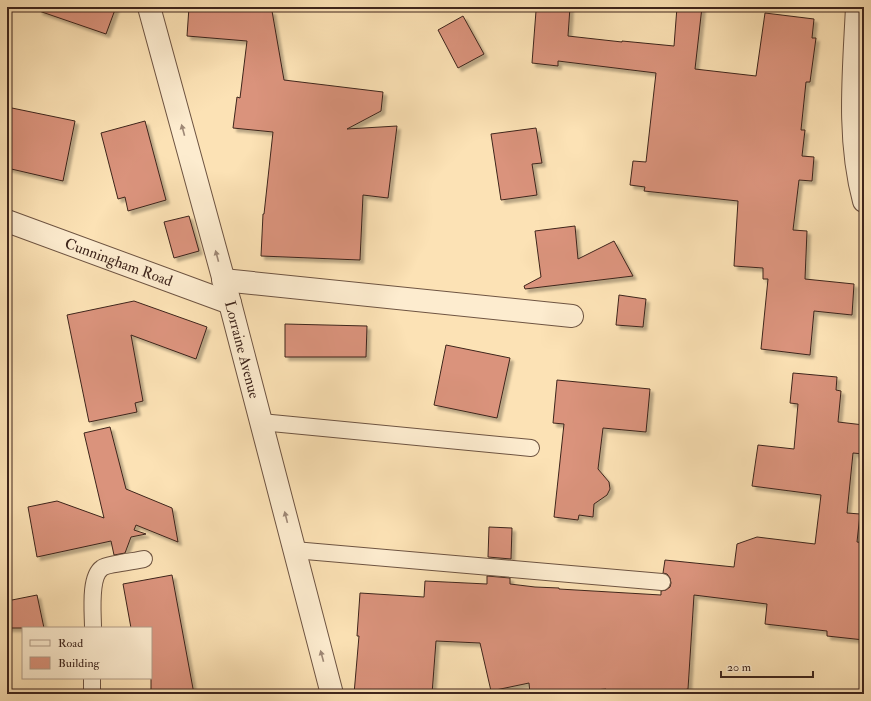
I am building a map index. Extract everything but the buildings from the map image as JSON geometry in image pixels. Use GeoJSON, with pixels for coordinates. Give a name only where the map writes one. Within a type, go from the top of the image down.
{"type":"FeatureCollection","features":[{"type":"Feature","properties":{"kind":"street","name":"Lorraine Avenue"},"geometry":{"type":"LineString","coordinates":[[149,7],[262,422],[332,694]]}},
{"type":"Feature","properties":{"kind":"street"},"geometry":{"type":"LineString","coordinates":[[856,7],[854,151],[864,201]]}},
{"type":"Feature","properties":{"kind":"street","name":"Cunningham Road"},"geometry":{"type":"LineString","coordinates":[[7,221],[230,303]]}},
{"type":"Feature","properties":{"kind":"street"},"geometry":{"type":"LineString","coordinates":[[224,280],[572,316]]}},
{"type":"Feature","properties":{"kind":"lane"},"geometry":{"type":"LineString","coordinates":[[262,422],[531,448]]}},
{"type":"Feature","properties":{"kind":"lane"},"geometry":{"type":"LineString","coordinates":[[294,550],[662,582]]}},
{"type":"Feature","properties":{"kind":"lane"},"geometry":{"type":"LineString","coordinates":[[92,627],[93,583],[97,572],[102,567],[144,559]]}},
{"type":"Feature","properties":{"kind":"lane"},"geometry":{"type":"LineString","coordinates":[[92,679],[92,694]]}}]}
